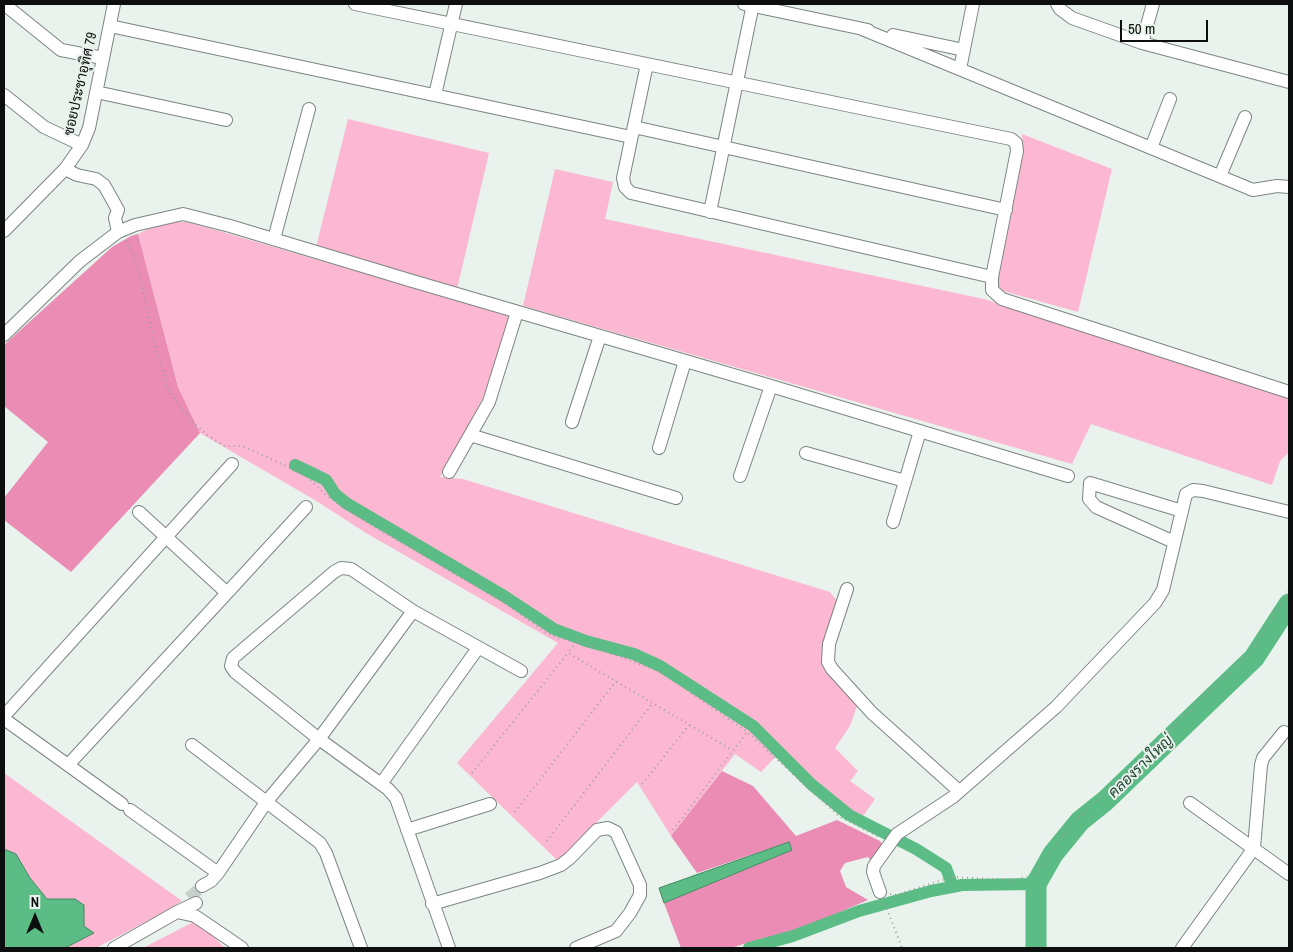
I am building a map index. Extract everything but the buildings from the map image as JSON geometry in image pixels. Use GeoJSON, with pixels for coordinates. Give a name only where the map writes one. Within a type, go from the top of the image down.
{"type":"FeatureCollection","features":[{"type":"Feature","properties":{"kind":"street"},"geometry":{"type":"LineString","coordinates":[[4,4],[61,50],[103,58]]}},
{"type":"Feature","properties":{"kind":"street","name":"ซอยประชาอุทิศ 79"},"geometry":{"type":"LineString","coordinates":[[4,231],[66,169],[82,145],[89,128],[114,4]]}},
{"type":"Feature","properties":{"kind":"street"},"geometry":{"type":"LineString","coordinates":[[355,4],[1011,139],[1016,144],[1017,151],[992,277],[992,290],[1002,299],[1289,392]]}},
{"type":"Feature","properties":{"kind":"street"},"geometry":{"type":"LineString","coordinates":[[435,95],[456,4]]}},
{"type":"Feature","properties":{"kind":"street"},"geometry":{"type":"LineString","coordinates":[[710,212],[736,82],[749,4],[964,50]]}},
{"type":"Feature","properties":{"kind":"street"},"geometry":{"type":"LineString","coordinates":[[960,69],[973,4]]}},
{"type":"Feature","properties":{"kind":"street"},"geometry":{"type":"LineString","coordinates":[[1058,4],[1060,9],[1072,18],[1142,43],[1289,82]]}},
{"type":"Feature","properties":{"kind":"street"},"geometry":{"type":"LineString","coordinates":[[1142,43],[1153,4]]}},
{"type":"Feature","properties":{"kind":"street"},"geometry":{"type":"LineString","coordinates":[[110,26],[435,95],[723,147],[1006,210]]}},
{"type":"Feature","properties":{"kind":"street"},"geometry":{"type":"LineString","coordinates":[[862,29],[1253,190],[1277,186],[1289,187]]}},
{"type":"Feature","properties":{"kind":"street"},"geometry":{"type":"LineString","coordinates":[[647,64],[622,178],[625,187],[631,193],[992,277]]}},
{"type":"Feature","properties":{"kind":"street"},"geometry":{"type":"LineString","coordinates":[[96,92],[226,120]]}},
{"type":"Feature","properties":{"kind":"street"},"geometry":{"type":"LineString","coordinates":[[4,95],[44,127],[82,145]]}},
{"type":"Feature","properties":{"kind":"street"},"geometry":{"type":"LineString","coordinates":[[1151,148],[1170,99]]}},
{"type":"Feature","properties":{"kind":"street"},"geometry":{"type":"LineString","coordinates":[[274,239],[309,109]]}},
{"type":"Feature","properties":{"kind":"street"},"geometry":{"type":"LineString","coordinates":[[1220,176],[1245,117]]}},
{"type":"Feature","properties":{"kind":"street"},"geometry":{"type":"LineString","coordinates":[[66,169],[77,176],[96,179],[104,185],[118,210],[115,218],[121,233]]}},
{"type":"Feature","properties":{"kind":"street"},"geometry":{"type":"LineString","coordinates":[[4,335],[80,261],[121,233],[135,225],[183,214],[230,226],[771,386],[1068,476]]}},
{"type":"Feature","properties":{"kind":"street"},"geometry":{"type":"LineString","coordinates":[[449,472],[489,402],[517,312]]}},
{"type":"Feature","properties":{"kind":"street"},"geometry":{"type":"LineString","coordinates":[[572,422],[600,336]]}},
{"type":"Feature","properties":{"kind":"street"},"geometry":{"type":"LineString","coordinates":[[659,448],[685,361]]}},
{"type":"Feature","properties":{"kind":"street"},"geometry":{"type":"LineString","coordinates":[[740,476],[771,386]]}},
{"type":"Feature","properties":{"kind":"street"},"geometry":{"type":"LineString","coordinates":[[893,522],[920,431]]}},
{"type":"Feature","properties":{"kind":"street"},"geometry":{"type":"LineString","coordinates":[[470,435],[676,498]]}},
{"type":"Feature","properties":{"kind":"street"},"geometry":{"type":"LineString","coordinates":[[806,452],[905,482]]}},
{"type":"Feature","properties":{"kind":"street"},"geometry":{"type":"LineString","coordinates":[[232,464],[4,718],[126,808],[209,883],[267,801],[319,739],[413,611]]}},
{"type":"Feature","properties":{"kind":"street"},"geometry":{"type":"LineString","coordinates":[[1174,542],[1096,508],[1089,499],[1090,483],[1182,511]]}},
{"type":"Feature","properties":{"kind":"street"},"geometry":{"type":"LineString","coordinates":[[884,896],[873,869],[891,839],[959,792],[1056,707],[1155,603],[1163,590],[1186,494],[1192,490],[1203,491],[1289,512]]}},
{"type":"Feature","properties":{"kind":"street"},"geometry":{"type":"LineString","coordinates":[[68,766],[306,508]]}},
{"type":"Feature","properties":{"kind":"street"},"geometry":{"type":"LineString","coordinates":[[139,512],[227,593]]}},
{"type":"Feature","properties":{"kind":"street"},"geometry":{"type":"LineString","coordinates":[[449,948],[396,798],[381,784],[319,739],[235,672],[231,666],[233,658],[341,568],[351,569],[413,611],[521,671]]}},
{"type":"Feature","properties":{"kind":"street"},"geometry":{"type":"LineString","coordinates":[[847,589],[829,644],[828,662],[872,714],[959,792]]}},
{"type":"Feature","properties":{"kind":"street"},"geometry":{"type":"LineString","coordinates":[[381,784],[478,648]]}},
{"type":"Feature","properties":{"kind":"street"},"geometry":{"type":"LineString","coordinates":[[1182,948],[1254,848],[1261,765],[1263,758],[1284,732]]}},
{"type":"Feature","properties":{"kind":"street"},"geometry":{"type":"LineString","coordinates":[[192,745],[267,801],[320,844],[326,853],[360,948]]}},
{"type":"Feature","properties":{"kind":"street"},"geometry":{"type":"LineString","coordinates":[[1190,803],[1289,874]]}},
{"type":"Feature","properties":{"kind":"street"},"geometry":{"type":"LineString","coordinates":[[407,830],[490,804]]}},
{"type":"Feature","properties":{"kind":"street"},"geometry":{"type":"LineString","coordinates":[[432,904],[540,873],[561,865],[597,830],[608,828],[616,832],[640,885],[640,896],[616,931],[576,948]]}},
{"type":"Feature","properties":{"kind":"street"},"geometry":{"type":"LineString","coordinates":[[114,948],[177,912],[182,904],[193,900]]}},
{"type":"Feature","properties":{"kind":"street"},"geometry":{"type":"LineString","coordinates":[[177,912],[195,916],[242,948]]}},
{"type":"Feature","properties":{"kind":"path"},"geometry":{"type":"LineString","coordinates":[[121,233],[129,244],[141,280],[168,390],[181,408],[207,435],[224,446],[247,448],[304,475],[327,496],[361,519],[506,604],[545,632],[558,638],[576,642],[663,672],[747,732],[840,817],[891,839]]}},
{"type":"Feature","properties":{"kind":"path"},"geometry":{"type":"LineString","coordinates":[[902,948],[884,896],[896,895],[951,877],[1014,880],[1034,874],[1072,824],[1250,653],[1289,591]]}},
{"type":"Feature","properties":{"kind":"path"},"geometry":{"type":"LineString","coordinates":[[472,774],[576,642]]}},
{"type":"Feature","properties":{"kind":"path"},"geometry":{"type":"LineString","coordinates":[[568,653],[732,750]]}},
{"type":"Feature","properties":{"kind":"path"},"geometry":{"type":"LineString","coordinates":[[515,812],[616,681]]}},
{"type":"Feature","properties":{"kind":"path"},"geometry":{"type":"LineString","coordinates":[[547,841],[653,703]]}},
{"type":"Feature","properties":{"kind":"path"},"geometry":{"type":"LineString","coordinates":[[642,784],[689,724]]}},
{"type":"Feature","properties":{"kind":"path"},"geometry":{"type":"LineString","coordinates":[[673,830],[747,732]]}},
{"type":"Feature","properties":{"kind":"shaded area"},"geometry":{"type":"Polygon","coordinates":[[[348,119],[489,153],[457,289],[316,247],[348,119]]]}},
{"type":"Feature","properties":{"kind":"shaded area"},"geometry":{"type":"Polygon","coordinates":[[[1022,134],[1112,169],[1078,312],[1003,291],[996,283],[1023,151],[1022,134]]]}},
{"type":"Feature","properties":{"kind":"shaded area"},"geometry":{"type":"Polygon","coordinates":[[[555,169],[613,182],[605,219],[984,299],[1289,399],[1289,452],[1280,461],[1272,485],[1091,424],[1072,464],[523,306],[555,169]]]}},
{"type":"Feature","properties":{"kind":"shaded area"},"geometry":{"type":"Polygon","coordinates":[[[170,222],[186,222],[209,228],[509,316],[484,396],[440,477],[463,479],[830,592],[837,601],[830,674],[857,706],[850,726],[835,748],[858,771],[850,781],[875,799],[858,823],[834,808],[778,754],[761,772],[735,754],[671,836],[637,782],[558,861],[457,763],[558,643],[366,533],[318,502],[200,433],[178,387],[138,234],[170,222]]]}},
{"type":"Feature","properties":{"kind":"shaded area"},"geometry":{"type":"Polygon","coordinates":[[[138,234],[178,387],[200,433],[71,572],[4,520],[4,498],[48,442],[4,406],[4,345],[112,247],[138,234]]]}},
{"type":"Feature","properties":{"kind":"shaded area"},"geometry":{"type":"Polygon","coordinates":[[[722,771],[753,786],[796,836],[837,820],[880,841],[883,845],[872,862],[868,857],[845,863],[840,871],[846,887],[868,900],[789,934],[763,938],[731,948],[681,948],[664,903],[792,850],[789,842],[697,873],[671,836],[722,771]]]}},
{"type":"Feature","properties":{"kind":"shaded area"},"geometry":{"type":"Polygon","coordinates":[[[4,773],[182,901],[96,948],[65,948],[94,933],[84,926],[84,905],[75,899],[47,899],[30,878],[16,854],[4,849],[4,773]]]}},
{"type":"Feature","properties":{"kind":"shaded area"},"geometry":{"type":"Polygon","coordinates":[[[789,842],[792,850],[664,903],[659,888],[789,842]]]}},
{"type":"Feature","properties":{"kind":"shaded area"},"geometry":{"type":"Polygon","coordinates":[[[4,849],[16,854],[30,878],[47,899],[75,899],[84,905],[84,926],[94,933],[65,948],[4,948],[4,849]]]}},
{"type":"Feature","properties":{"kind":"shaded area"},"geometry":{"type":"Polygon","coordinates":[[[197,920],[225,948],[143,948],[197,920]]]}},
{"type":"Feature","properties":{"kind":"waterway"},"geometry":{"type":"LineString","coordinates":[[295,465],[326,480],[335,494],[346,503],[504,596],[554,629],[586,641],[634,654],[660,666],[685,682],[753,726],[811,784],[849,815],[916,849],[946,868],[953,887]]}},
{"type":"Feature","properties":{"kind":"waterway","name":"คลองรางใหญ่"},"geometry":{"type":"LineString","coordinates":[[1036,948],[1036,884],[1053,854],[1080,821],[1105,801],[1254,658],[1289,604]]}},
{"type":"Feature","properties":{"kind":"waterway"},"geometry":{"type":"LineString","coordinates":[[749,948],[793,936],[859,911],[931,891],[962,885],[1036,884]]}},
{"type":"Feature","properties":{"kind":"tunnel"},"geometry":{"type":"LineString","coordinates":[[189,898],[202,886]]}}]}
